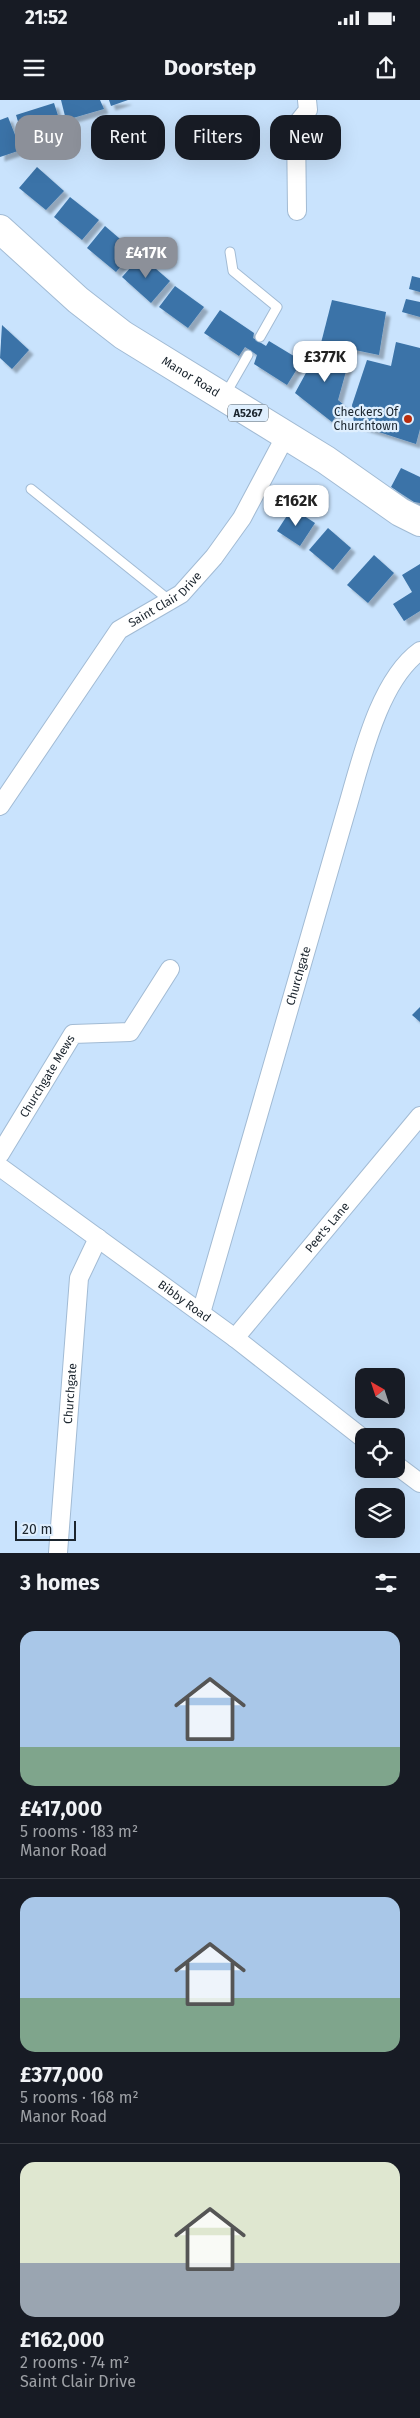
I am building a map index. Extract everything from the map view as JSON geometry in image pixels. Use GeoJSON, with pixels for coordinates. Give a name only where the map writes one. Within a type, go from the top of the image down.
{"type":"FeatureCollection","features":[{"type":"Feature","properties":{"kind":"main road","name":"Manor Road"},"geometry":{"type":"LineString","coordinates":[[0,229],[78,300],[123,335],[285,437],[326,460],[400,512],[420,522]]}},
{"type":"Feature","properties":{"kind":"street"},"geometry":{"type":"LineString","coordinates":[[297,212],[296,125],[308,110],[307,100]]}},
{"type":"Feature","properties":{"kind":"street","name":"Saint Clair Drive"},"geometry":{"type":"LineString","coordinates":[[0,806],[119,630],[180,594],[214,557],[242,518],[285,437]]}},
{"type":"Feature","properties":{"kind":"street","name":"Churchgate"},"geometry":{"type":"LineString","coordinates":[[201,1313],[334,852],[368,741],[383,700],[395,677],[409,660],[420,652]]}},
{"type":"Feature","properties":{"kind":"street","name":"Churchgate Mews"},"geometry":{"type":"LineString","coordinates":[[0,1154],[73,1034],[130,1032],[170,969]]}},
{"type":"Feature","properties":{"kind":"street","name":"Peet's Lane"},"geometry":{"type":"LineString","coordinates":[[235,1338],[420,1116]]}},
{"type":"Feature","properties":{"kind":"street","name":"Bibby Road"},"geometry":{"type":"LineString","coordinates":[[0,1167],[235,1338],[355,1432]]}},
{"type":"Feature","properties":{"kind":"street","name":"Churchgate"},"geometry":{"type":"LineString","coordinates":[[58,1553],[79,1278],[98,1238]]}},
{"type":"Feature","properties":{"kind":"street"},"geometry":{"type":"LineString","coordinates":[[405,1472],[420,1483]]}},
{"type":"Feature","properties":{"kind":"lane"},"geometry":{"type":"LineString","coordinates":[[230,252],[232,271],[277,307],[260,337]]}},
{"type":"Feature","properties":{"kind":"lane"},"geometry":{"type":"LineString","coordinates":[[223,398],[248,355]]}},
{"type":"Feature","properties":{"kind":"lane"},"geometry":{"type":"LineString","coordinates":[[31,489],[169,600]]}},
{"type":"Feature","properties":{"kind":"building"},"geometry":{"type":"Polygon","coordinates":[[[61,100],[100,100],[104,109],[81,116],[65,115],[61,100]]]}},
{"type":"Feature","properties":{"kind":"building"},"geometry":{"type":"Polygon","coordinates":[[[109,100],[128,100],[111,106],[109,100]]]}},
{"type":"Feature","properties":{"kind":"building"},"geometry":{"type":"Polygon","coordinates":[[[54,103],[58,115],[16,115],[54,103]]]}},
{"type":"Feature","properties":{"kind":"building"},"geometry":{"type":"Polygon","coordinates":[[[8,117],[15,135],[15,152],[0,157],[0,120],[8,117]]]}},
{"type":"Feature","properties":{"kind":"building"},"geometry":{"type":"Polygon","coordinates":[[[37,167],[64,191],[46,210],[19,188],[37,167]]]}},
{"type":"Feature","properties":{"kind":"building"},"geometry":{"type":"Polygon","coordinates":[[[70,197],[99,220],[82,240],[54,217],[70,197]]]}},
{"type":"Feature","properties":{"kind":"building"},"geometry":{"type":"Polygon","coordinates":[[[105,226],[134,251],[116,272],[87,248],[105,226]]]}},
{"type":"Feature","properties":{"kind":"building"},"geometry":{"type":"Polygon","coordinates":[[[141,256],[170,281],[151,303],[122,277],[141,256]]]}},
{"type":"Feature","properties":{"kind":"building"},"geometry":{"type":"Polygon","coordinates":[[[412,276],[420,278],[420,292],[409,289],[412,276]]]}},
{"type":"Feature","properties":{"kind":"building"},"geometry":{"type":"Polygon","coordinates":[[[175,286],[204,307],[188,328],[159,307],[175,286]]]}},
{"type":"Feature","properties":{"kind":"building"},"geometry":{"type":"Polygon","coordinates":[[[406,299],[420,302],[420,317],[402,312],[406,299]]]}},
{"type":"Feature","properties":{"kind":"building"},"geometry":{"type":"Polygon","coordinates":[[[332,300],[386,312],[379,355],[321,343],[332,300]]]}},
{"type":"Feature","properties":{"kind":"building"},"geometry":{"type":"Polygon","coordinates":[[[220,310],[254,333],[253,338],[266,346],[269,341],[302,361],[287,385],[254,364],[257,355],[245,347],[239,356],[204,333],[220,310]]]}},
{"type":"Feature","properties":{"kind":"building"},"geometry":{"type":"Polygon","coordinates":[[[2,325],[29,350],[12,369],[0,358],[2,325]]]}},
{"type":"Feature","properties":{"kind":"building"},"geometry":{"type":"Polygon","coordinates":[[[396,342],[420,348],[420,429],[416,444],[354,424],[352,405],[367,360],[391,366],[396,342]]]}},
{"type":"Feature","properties":{"kind":"building"},"geometry":{"type":"Polygon","coordinates":[[[319,349],[350,357],[338,400],[344,405],[332,422],[295,393],[319,349]]]}},
{"type":"Feature","properties":{"kind":"building"},"geometry":{"type":"Polygon","coordinates":[[[401,468],[420,477],[420,503],[414,502],[391,487],[401,468]]]}},
{"type":"Feature","properties":{"kind":"building"},"geometry":{"type":"Polygon","coordinates":[[[292,508],[315,523],[300,546],[277,531],[292,508]]]}},
{"type":"Feature","properties":{"kind":"building"},"geometry":{"type":"Polygon","coordinates":[[[328,528],[351,548],[333,570],[309,550],[328,528]]]}},
{"type":"Feature","properties":{"kind":"building"},"geometry":{"type":"Polygon","coordinates":[[[374,555],[394,573],[368,603],[347,585],[374,555]]]}},
{"type":"Feature","properties":{"kind":"building"},"geometry":{"type":"Polygon","coordinates":[[[420,564],[420,611],[404,621],[393,604],[412,592],[402,575],[420,564]]]}},
{"type":"Feature","properties":{"kind":"building"},"geometry":{"type":"Polygon","coordinates":[[[420,1007],[420,1022],[412,1015],[420,1007]]]}},
{"type":"Feature","properties":{"kind":"place","name":"Checkers Of Churchtown"},"geometry":{"type":"Point","coordinates":[408,419]}}]}
